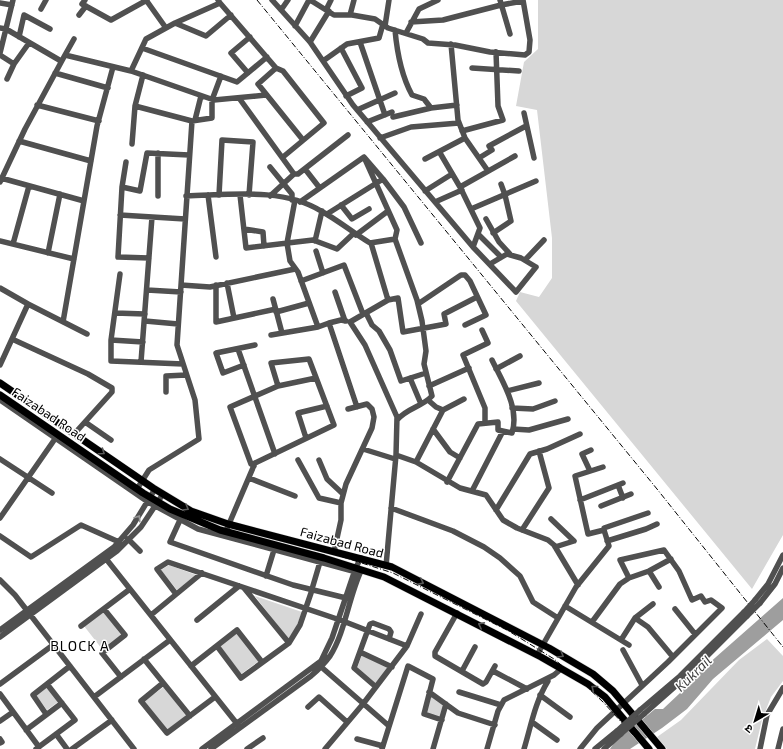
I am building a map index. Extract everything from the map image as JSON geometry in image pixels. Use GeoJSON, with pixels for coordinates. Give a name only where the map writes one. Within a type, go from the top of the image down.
{"type":"FeatureCollection","features":[{"type":"Feature","properties":{"kind":"main road","name":"Faizabad Road"},"geometry":{"type":"LineString","coordinates":[[0,383],[155,489],[191,511],[227,528],[384,577],[457,613],[561,668],[588,684],[605,697],[649,749]]}},
{"type":"Feature","properties":{"kind":"main road","name":"Faizabad Road"},"geometry":{"type":"LineString","coordinates":[[0,395],[56,436],[137,489],[157,504],[189,518],[361,558],[386,566],[542,645],[593,674],[613,690],[659,746]]}},
{"type":"Feature","properties":{"kind":"street"},"geometry":{"type":"LineString","coordinates":[[41,9],[46,0]]}},
{"type":"Feature","properties":{"kind":"street"},"geometry":{"type":"LineString","coordinates":[[85,0],[82,4],[111,20],[147,0],[166,28]]}},
{"type":"Feature","properties":{"kind":"street"},"geometry":{"type":"LineString","coordinates":[[272,0],[310,42],[346,96],[380,138],[473,247],[516,292],[536,267],[525,260],[510,254],[493,233],[486,220]]}},
{"type":"Feature","properties":{"kind":"street"},"geometry":{"type":"LineString","coordinates":[[281,10],[288,0]]}},
{"type":"Feature","properties":{"kind":"street"},"geometry":{"type":"LineString","coordinates":[[295,26],[310,0],[334,15],[350,15],[375,19],[395,30],[406,33],[428,43],[451,44],[496,52],[525,55],[529,52],[530,40],[523,1],[500,2],[443,20],[411,22]]}},
{"type":"Feature","properties":{"kind":"street"},"geometry":{"type":"LineString","coordinates":[[310,42],[331,0]]}},
{"type":"Feature","properties":{"kind":"street"},"geometry":{"type":"LineString","coordinates":[[350,15],[354,0]]}},
{"type":"Feature","properties":{"kind":"street"},"geometry":{"type":"LineString","coordinates":[[323,61],[347,44],[379,38],[384,25],[389,0]]}},
{"type":"Feature","properties":{"kind":"street"},"geometry":{"type":"LineString","coordinates":[[406,33],[419,9],[438,0]]}},
{"type":"Feature","properties":{"kind":"street"},"geometry":{"type":"LineString","coordinates":[[131,71],[146,39],[219,1],[276,68],[283,71],[324,123],[283,157]]}},
{"type":"Feature","properties":{"kind":"street"},"geometry":{"type":"LineString","coordinates":[[500,2],[510,34]]}},
{"type":"Feature","properties":{"kind":"street"},"geometry":{"type":"LineString","coordinates":[[0,3],[12,3],[3,28],[0,54],[14,64]]}},
{"type":"Feature","properties":{"kind":"street"},"geometry":{"type":"LineString","coordinates":[[79,15],[86,6]]}},
{"type":"Feature","properties":{"kind":"street"},"geometry":{"type":"LineString","coordinates":[[18,37],[24,15],[50,28]]}},
{"type":"Feature","properties":{"kind":"street"},"geometry":{"type":"LineString","coordinates":[[175,23],[206,36],[231,15]]}},
{"type":"Feature","properties":{"kind":"street"},"geometry":{"type":"LineString","coordinates":[[3,28],[61,61]]}},
{"type":"Feature","properties":{"kind":"street"},"geometry":{"type":"LineString","coordinates":[[395,30],[400,62],[406,85],[412,95],[424,99],[431,108]]}},
{"type":"Feature","properties":{"kind":"street"},"geometry":{"type":"LineString","coordinates":[[248,73],[231,53],[250,37]]}},
{"type":"Feature","properties":{"kind":"street"},"geometry":{"type":"LineString","coordinates":[[74,39],[37,105],[1,180],[84,201]]}},
{"type":"Feature","properties":{"kind":"street"},"geometry":{"type":"LineString","coordinates":[[360,42],[385,115]]}},
{"type":"Feature","properties":{"kind":"street"},"geometry":{"type":"LineString","coordinates":[[7,79],[14,64],[29,43]]}},
{"type":"Feature","properties":{"kind":"street"},"geometry":{"type":"LineString","coordinates":[[451,44],[459,123],[465,138],[488,170]]}},
{"type":"Feature","properties":{"kind":"street"},"geometry":{"type":"LineString","coordinates":[[142,48],[237,82],[266,57]]}},
{"type":"Feature","properties":{"kind":"street"},"geometry":{"type":"LineString","coordinates":[[341,48],[362,88],[346,96]]}},
{"type":"Feature","properties":{"kind":"street"},"geometry":{"type":"LineString","coordinates":[[462,131],[502,120],[498,106],[496,52]]}},
{"type":"Feature","properties":{"kind":"street"},"geometry":{"type":"LineString","coordinates":[[65,55],[131,71],[212,100],[266,95]]}},
{"type":"Feature","properties":{"kind":"street"},"geometry":{"type":"LineString","coordinates":[[63,322],[91,161],[99,121],[113,67]]}},
{"type":"Feature","properties":{"kind":"street"},"geometry":{"type":"LineString","coordinates":[[276,68],[258,84],[303,140]]}},
{"type":"Feature","properties":{"kind":"street"},"geometry":{"type":"LineString","coordinates":[[472,68],[519,71]]}},
{"type":"Feature","properties":{"kind":"street"},"geometry":{"type":"LineString","coordinates":[[55,73],[108,88]]}},
{"type":"Feature","properties":{"kind":"street"},"geometry":{"type":"LineString","coordinates":[[132,144],[135,106],[143,76]]}},
{"type":"Feature","properties":{"kind":"street"},"geometry":{"type":"LineString","coordinates":[[135,106],[194,121],[212,118],[212,100],[221,76]]}},
{"type":"Feature","properties":{"kind":"street"},"geometry":{"type":"LineString","coordinates":[[357,110],[395,93]]}},
{"type":"Feature","properties":{"kind":"street"},"geometry":{"type":"LineString","coordinates":[[137,489],[149,470],[199,439],[194,400],[177,345],[189,155],[194,121],[201,96]]}},
{"type":"Feature","properties":{"kind":"street"},"geometry":{"type":"LineString","coordinates":[[238,98],[283,157],[294,174]]}},
{"type":"Feature","properties":{"kind":"street"},"geometry":{"type":"LineString","coordinates":[[37,105],[99,121]]}},
{"type":"Feature","properties":{"kind":"street"},"geometry":{"type":"LineString","coordinates":[[367,122],[385,115],[456,105]]}},
{"type":"Feature","properties":{"kind":"street"},"geometry":{"type":"LineString","coordinates":[[524,113],[534,158]]}},
{"type":"Feature","properties":{"kind":"street"},"geometry":{"type":"LineString","coordinates":[[380,138],[410,127],[459,123]]}},
{"type":"Feature","properties":{"kind":"street"},"geometry":{"type":"LineString","coordinates":[[479,158],[492,150],[489,146],[526,126]]}},
{"type":"Feature","properties":{"kind":"street"},"geometry":{"type":"LineString","coordinates":[[270,196],[294,174],[298,174],[305,169],[348,135]]}},
{"type":"Feature","properties":{"kind":"street"},"geometry":{"type":"LineString","coordinates":[[426,159],[440,153],[465,138]]}},
{"type":"Feature","properties":{"kind":"street"},"geometry":{"type":"LineString","coordinates":[[219,195],[222,140],[253,142],[249,195]]}},
{"type":"Feature","properties":{"kind":"street"},"geometry":{"type":"LineString","coordinates":[[19,141],[91,161]]}},
{"type":"Feature","properties":{"kind":"street"},"geometry":{"type":"LineString","coordinates":[[122,188],[140,190],[147,153],[189,155]]}},
{"type":"Feature","properties":{"kind":"street"},"geometry":{"type":"LineString","coordinates":[[158,153],[158,196]]}},
{"type":"Feature","properties":{"kind":"street"},"geometry":{"type":"LineString","coordinates":[[440,153],[461,189],[480,228],[473,247]]}},
{"type":"Feature","properties":{"kind":"street"},"geometry":{"type":"LineString","coordinates":[[435,202],[461,189],[488,170],[515,156]]}},
{"type":"Feature","properties":{"kind":"street"},"geometry":{"type":"LineString","coordinates":[[364,157],[404,207],[421,244]]}},
{"type":"Feature","properties":{"kind":"street"},"geometry":{"type":"LineString","coordinates":[[364,157],[397,230],[396,239],[418,304],[426,351],[424,364],[432,396],[421,404],[405,411],[397,420]]}},
{"type":"Feature","properties":{"kind":"street"},"geometry":{"type":"LineString","coordinates":[[295,200],[319,187],[364,157]]}},
{"type":"Feature","properties":{"kind":"street"},"geometry":{"type":"LineString","coordinates":[[126,162],[122,188],[118,257],[149,258]]}},
{"type":"Feature","properties":{"kind":"street"},"geometry":{"type":"LineString","coordinates":[[270,167],[292,194],[295,200],[287,243],[290,261],[301,281],[318,328]]}},
{"type":"Feature","properties":{"kind":"street"},"geometry":{"type":"LineString","coordinates":[[305,169],[319,187]]}},
{"type":"Feature","properties":{"kind":"street"},"geometry":{"type":"LineString","coordinates":[[425,191],[452,174]]}},
{"type":"Feature","properties":{"kind":"street"},"geometry":{"type":"LineString","coordinates":[[315,241],[324,213],[341,205],[383,179]]}},
{"type":"Feature","properties":{"kind":"street"},"geometry":{"type":"LineString","coordinates":[[471,210],[536,181]]}},
{"type":"Feature","properties":{"kind":"street"},"geometry":{"type":"LineString","coordinates":[[493,233],[511,221],[501,184]]}},
{"type":"Feature","properties":{"kind":"street"},"geometry":{"type":"LineString","coordinates":[[13,244],[29,186]]}},
{"type":"Feature","properties":{"kind":"street"},"geometry":{"type":"LineString","coordinates":[[48,253],[60,194]]}},
{"type":"Feature","properties":{"kind":"street"},"geometry":{"type":"LineString","coordinates":[[208,195],[216,257]]}},
{"type":"Feature","properties":{"kind":"street"},"geometry":{"type":"LineString","coordinates":[[240,195],[246,248],[315,241],[337,249],[355,234],[388,211]]}},
{"type":"Feature","properties":{"kind":"street"},"geometry":{"type":"LineString","coordinates":[[186,196],[249,195],[270,196],[295,200],[324,213],[371,243],[396,239]]}},
{"type":"Feature","properties":{"kind":"street"},"geometry":{"type":"LineString","coordinates":[[341,205],[352,219],[369,209]]}},
{"type":"Feature","properties":{"kind":"street"},"geometry":{"type":"LineString","coordinates":[[120,215],[185,219]]}},
{"type":"Feature","properties":{"kind":"street"},"geometry":{"type":"LineString","coordinates":[[142,362],[152,217]]}},
{"type":"Feature","properties":{"kind":"street"},"geometry":{"type":"LineString","coordinates":[[244,229],[262,232],[264,246]]}},
{"type":"Feature","properties":{"kind":"street"},"geometry":{"type":"LineString","coordinates":[[478,234],[500,258]]}},
{"type":"Feature","properties":{"kind":"street"},"geometry":{"type":"LineString","coordinates":[[525,260],[544,240]]}},
{"type":"Feature","properties":{"kind":"street"},"geometry":{"type":"LineString","coordinates":[[0,241],[74,259]]}},
{"type":"Feature","properties":{"kind":"street"},"geometry":{"type":"LineString","coordinates":[[371,243],[388,300]]}},
{"type":"Feature","properties":{"kind":"street"},"geometry":{"type":"LineString","coordinates":[[316,251],[323,273]]}},
{"type":"Feature","properties":{"kind":"street"},"geometry":{"type":"LineString","coordinates":[[490,264],[510,254]]}},
{"type":"Feature","properties":{"kind":"street"},"geometry":{"type":"LineString","coordinates":[[301,281],[344,265],[364,314],[372,325],[379,331],[390,350],[401,381],[426,373]]}},
{"type":"Feature","properties":{"kind":"street"},"geometry":{"type":"LineString","coordinates":[[147,290],[181,289],[216,285],[295,269]]}},
{"type":"Feature","properties":{"kind":"street"},"geometry":{"type":"LineString","coordinates":[[120,274],[111,340],[111,361],[183,364]]}},
{"type":"Feature","properties":{"kind":"street"},"geometry":{"type":"LineString","coordinates":[[418,304],[461,275],[465,275],[470,281],[486,315],[465,325]]}},
{"type":"Feature","properties":{"kind":"street"},"geometry":{"type":"LineString","coordinates":[[227,283],[234,318]]}},
{"type":"Feature","properties":{"kind":"street"},"geometry":{"type":"LineString","coordinates":[[216,285],[216,322],[309,303]]}},
{"type":"Feature","properties":{"kind":"street"},"geometry":{"type":"LineString","coordinates":[[0,288],[87,334]]}},
{"type":"Feature","properties":{"kind":"street"},"geometry":{"type":"LineString","coordinates":[[335,292],[348,321],[364,345],[385,388],[397,420],[396,457],[386,566]]}},
{"type":"Feature","properties":{"kind":"street"},"geometry":{"type":"LineString","coordinates":[[271,335],[318,328],[329,323],[348,321],[364,314],[388,300],[398,298],[403,332],[423,329],[446,324],[444,314],[477,298]]}},
{"type":"Feature","properties":{"kind":"street"},"geometry":{"type":"LineString","coordinates":[[273,299],[282,333]]}},
{"type":"Feature","properties":{"kind":"street"},"geometry":{"type":"LineString","coordinates":[[0,365],[28,304]]}},
{"type":"Feature","properties":{"kind":"street"},"geometry":{"type":"LineString","coordinates":[[115,313],[145,314]]}},
{"type":"Feature","properties":{"kind":"street"},"geometry":{"type":"LineString","coordinates":[[144,321],[178,324]]}},
{"type":"Feature","properties":{"kind":"street"},"geometry":{"type":"LineString","coordinates":[[329,323],[357,407]]}},
{"type":"Feature","properties":{"kind":"street"},"geometry":{"type":"LineString","coordinates":[[482,330],[488,342],[463,355],[485,408],[485,423]]}},
{"type":"Feature","properties":{"kind":"street"},"geometry":{"type":"LineString","coordinates":[[12,339],[107,383],[112,388],[112,392],[75,433]]}},
{"type":"Feature","properties":{"kind":"street"},"geometry":{"type":"LineString","coordinates":[[111,340],[143,342]]}},
{"type":"Feature","properties":{"kind":"street"},"geometry":{"type":"LineString","coordinates":[[244,365],[223,373],[216,353],[255,345]]}},
{"type":"Feature","properties":{"kind":"street"},"geometry":{"type":"LineString","coordinates":[[238,349],[256,396],[275,454]]}},
{"type":"Feature","properties":{"kind":"street"},"geometry":{"type":"LineString","coordinates":[[496,369],[520,356]]}},
{"type":"Feature","properties":{"kind":"street"},"geometry":{"type":"LineString","coordinates":[[227,528],[255,463],[334,425],[309,359],[271,362],[278,386]]}},
{"type":"Feature","properties":{"kind":"street"},"geometry":{"type":"LineString","coordinates":[[448,482],[478,424],[498,422],[498,430],[512,433],[512,408],[507,391],[492,360]]}},
{"type":"Feature","properties":{"kind":"street"},"geometry":{"type":"LineString","coordinates":[[429,386],[469,368]]}},
{"type":"Feature","properties":{"kind":"street"},"geometry":{"type":"LineString","coordinates":[[166,392],[166,376],[186,375]]}},
{"type":"Feature","properties":{"kind":"street"},"geometry":{"type":"LineString","coordinates":[[254,466],[251,464],[230,407],[278,386],[316,378]]}},
{"type":"Feature","properties":{"kind":"street"},"geometry":{"type":"LineString","coordinates":[[410,378],[421,404]]}},
{"type":"Feature","properties":{"kind":"street"},"geometry":{"type":"LineString","coordinates":[[507,391],[539,383]]}},
{"type":"Feature","properties":{"kind":"street"},"geometry":{"type":"LineString","coordinates":[[416,462],[443,410],[464,399]]}},
{"type":"Feature","properties":{"kind":"street"},"geometry":{"type":"LineString","coordinates":[[0,400],[149,499]]}},
{"type":"Feature","properties":{"kind":"street"},"geometry":{"type":"LineString","coordinates":[[428,400],[436,407],[443,410]]}},
{"type":"Feature","properties":{"kind":"street"},"geometry":{"type":"LineString","coordinates":[[512,408],[533,409],[555,400]]}},
{"type":"Feature","properties":{"kind":"street"},"geometry":{"type":"LineString","coordinates":[[334,552],[341,520],[341,503],[343,494],[372,428],[374,418],[372,408],[367,404],[348,409]]}},
{"type":"Feature","properties":{"kind":"street"},"geometry":{"type":"LineString","coordinates":[[306,438],[298,413],[327,406]]}},
{"type":"Feature","properties":{"kind":"street"},"geometry":{"type":"LineString","coordinates":[[513,429],[529,430],[568,419]]}},
{"type":"Feature","properties":{"kind":"street"},"geometry":{"type":"LineString","coordinates":[[85,422],[111,440]]}},
{"type":"Feature","properties":{"kind":"street"},"geometry":{"type":"LineString","coordinates":[[433,429],[450,452],[460,458]]}},
{"type":"Feature","properties":{"kind":"street"},"geometry":{"type":"LineString","coordinates":[[472,491],[503,431]]}},
{"type":"Feature","properties":{"kind":"street"},"geometry":{"type":"LineString","coordinates":[[496,510],[530,454],[580,434]]}},
{"type":"Feature","properties":{"kind":"street"},"geometry":{"type":"LineString","coordinates":[[0,518],[56,436]]}},
{"type":"Feature","properties":{"kind":"street"},"geometry":{"type":"LineString","coordinates":[[363,449],[416,462],[460,488],[486,496],[503,520],[522,530],[548,540],[555,547],[578,585]]}},
{"type":"Feature","properties":{"kind":"street"},"geometry":{"type":"LineString","coordinates":[[590,471],[582,454],[591,450]]}},
{"type":"Feature","properties":{"kind":"street"},"geometry":{"type":"LineString","coordinates":[[522,530],[549,488],[539,451]]}},
{"type":"Feature","properties":{"kind":"street"},"geometry":{"type":"LineString","coordinates":[[0,458],[52,493]]}},
{"type":"Feature","properties":{"kind":"street"},"geometry":{"type":"LineString","coordinates":[[298,460],[319,498],[341,503]]}},
{"type":"Feature","properties":{"kind":"street"},"geometry":{"type":"LineString","coordinates":[[318,460],[327,479],[343,494]]}},
{"type":"Feature","properties":{"kind":"street"},"geometry":{"type":"LineString","coordinates":[[603,467],[575,476],[588,534],[604,530],[604,528],[648,513]]}},
{"type":"Feature","properties":{"kind":"street"},"geometry":{"type":"LineString","coordinates":[[249,478],[295,496]]}},
{"type":"Feature","properties":{"kind":"street"},"geometry":{"type":"LineString","coordinates":[[580,500],[621,484],[623,498]]}},
{"type":"Feature","properties":{"kind":"street"},"geometry":{"type":"LineString","coordinates":[[104,557],[134,525],[155,489]]}},
{"type":"Feature","properties":{"kind":"street"},"geometry":{"type":"LineString","coordinates":[[0,637],[28,613],[141,528],[163,494]]}},
{"type":"Feature","properties":{"kind":"street"},"geometry":{"type":"LineString","coordinates":[[601,506],[631,494]]}},
{"type":"Feature","properties":{"kind":"street"},"geometry":{"type":"LineString","coordinates":[[157,504],[180,520],[198,529],[320,562],[358,570]]}},
{"type":"Feature","properties":{"kind":"street"},"geometry":{"type":"LineString","coordinates":[[391,508],[453,531],[484,547],[500,558],[520,576],[533,602],[558,618]]}},
{"type":"Feature","properties":{"kind":"street"},"geometry":{"type":"LineString","coordinates":[[551,519],[574,541],[555,547]]}},
{"type":"Feature","properties":{"kind":"street"},"geometry":{"type":"LineString","coordinates":[[180,520],[170,542],[311,591],[346,598]]}},
{"type":"Feature","properties":{"kind":"street"},"geometry":{"type":"LineString","coordinates":[[607,541],[657,524]]}},
{"type":"Feature","properties":{"kind":"street"},"geometry":{"type":"LineString","coordinates":[[0,536],[31,558],[81,525],[119,542]]}},
{"type":"Feature","properties":{"kind":"street"},"geometry":{"type":"LineString","coordinates":[[537,655],[578,585],[609,546],[604,530]]}},
{"type":"Feature","properties":{"kind":"street"},"geometry":{"type":"LineString","coordinates":[[128,539],[140,551]]}},
{"type":"Feature","properties":{"kind":"street"},"geometry":{"type":"LineString","coordinates":[[266,576],[274,550]]}},
{"type":"Feature","properties":{"kind":"street"},"geometry":{"type":"LineString","coordinates":[[580,749],[597,728],[623,702],[673,657],[722,608],[711,600],[705,602],[701,596],[692,600],[679,571],[664,550],[620,560],[629,578]]}},
{"type":"Feature","properties":{"kind":"street"},"geometry":{"type":"LineString","coordinates":[[595,749],[680,676],[744,612],[768,584],[783,555]]}},
{"type":"Feature","properties":{"kind":"street"},"geometry":{"type":"LineString","coordinates":[[104,557],[238,725]]}},
{"type":"Feature","properties":{"kind":"street"},"geometry":{"type":"LineString","coordinates":[[202,749],[211,748],[238,725],[319,665],[331,654],[361,558]]}},
{"type":"Feature","properties":{"kind":"street"},"geometry":{"type":"LineString","coordinates":[[592,622],[620,584],[629,578],[649,571],[671,559]]}},
{"type":"Feature","properties":{"kind":"street"},"geometry":{"type":"LineString","coordinates":[[176,594],[157,569],[168,562],[341,621],[407,646]]}},
{"type":"Feature","properties":{"kind":"street"},"geometry":{"type":"LineString","coordinates":[[217,646],[241,678],[289,643],[294,637],[305,609],[320,562]]}},
{"type":"Feature","properties":{"kind":"street"},"geometry":{"type":"LineString","coordinates":[[604,749],[686,677],[731,633],[763,600],[775,584],[783,568]]}},
{"type":"Feature","properties":{"kind":"street"},"geometry":{"type":"LineString","coordinates":[[341,621],[346,598],[358,570]]}},
{"type":"Feature","properties":{"kind":"street"},"geometry":{"type":"LineString","coordinates":[[649,571],[659,587]]}},
{"type":"Feature","properties":{"kind":"street"},"geometry":{"type":"LineString","coordinates":[[151,615],[202,573]]}},
{"type":"Feature","properties":{"kind":"street"},"geometry":{"type":"LineString","coordinates":[[0,580],[15,595],[134,749]]}},
{"type":"Feature","properties":{"kind":"street"},"geometry":{"type":"LineString","coordinates":[[197,620],[242,587]]}},
{"type":"Feature","properties":{"kind":"street"},"geometry":{"type":"LineString","coordinates":[[242,587],[289,643]]}},
{"type":"Feature","properties":{"kind":"street"},"geometry":{"type":"LineString","coordinates":[[81,626],[130,589]]}},
{"type":"Feature","properties":{"kind":"street"},"geometry":{"type":"LineString","coordinates":[[620,640],[635,618],[653,604]]}},
{"type":"Feature","properties":{"kind":"street"},"geometry":{"type":"LineString","coordinates":[[565,606],[629,645]]}},
{"type":"Feature","properties":{"kind":"street"},"geometry":{"type":"LineString","coordinates":[[104,609],[125,635],[102,653],[121,677]]}},
{"type":"Feature","properties":{"kind":"street"},"geometry":{"type":"LineString","coordinates":[[676,609],[695,634]]}},
{"type":"Feature","properties":{"kind":"street"},"geometry":{"type":"LineString","coordinates":[[0,630],[28,613]]}},
{"type":"Feature","properties":{"kind":"street"},"geometry":{"type":"LineString","coordinates":[[457,613],[434,654],[485,684],[494,668],[527,689]]}},
{"type":"Feature","properties":{"kind":"street"},"geometry":{"type":"LineString","coordinates":[[326,749],[363,704],[407,646],[421,614]]}},
{"type":"Feature","properties":{"kind":"street"},"geometry":{"type":"LineString","coordinates":[[635,618],[648,627],[673,657]]}},
{"type":"Feature","properties":{"kind":"street"},"geometry":{"type":"LineString","coordinates":[[376,687],[354,668],[367,631],[373,623],[389,629],[391,632],[389,639]]}},
{"type":"Feature","properties":{"kind":"street"},"geometry":{"type":"LineString","coordinates":[[191,666],[237,630],[262,662]]}},
{"type":"Feature","properties":{"kind":"street"},"geometry":{"type":"LineString","coordinates":[[94,697],[170,640]]}},
{"type":"Feature","properties":{"kind":"street"},"geometry":{"type":"LineString","coordinates":[[0,684],[53,645]]}},
{"type":"Feature","properties":{"kind":"street"},"geometry":{"type":"LineString","coordinates":[[462,671],[475,647]]}},
{"type":"Feature","properties":{"kind":"street"},"geometry":{"type":"LineString","coordinates":[[623,650],[642,685]]}},
{"type":"Feature","properties":{"kind":"street"},"geometry":{"type":"LineString","coordinates":[[360,652],[392,667]]}},
{"type":"Feature","properties":{"kind":"street"},"geometry":{"type":"LineString","coordinates":[[144,659],[190,716]]}},
{"type":"Feature","properties":{"kind":"street"},"geometry":{"type":"LineString","coordinates":[[319,665],[389,726]]}},
{"type":"Feature","properties":{"kind":"street"},"geometry":{"type":"LineString","coordinates":[[46,714],[33,695],[70,666]]}},
{"type":"Feature","properties":{"kind":"street"},"geometry":{"type":"LineString","coordinates":[[358,739],[383,748],[408,666],[433,679],[424,714],[442,720]]}},
{"type":"Feature","properties":{"kind":"street"},"geometry":{"type":"LineString","coordinates":[[487,749],[504,700],[547,678],[561,668]]}},
{"type":"Feature","properties":{"kind":"street"},"geometry":{"type":"LineString","coordinates":[[524,749],[540,695],[548,681],[547,678]]}},
{"type":"Feature","properties":{"kind":"street"},"geometry":{"type":"LineString","coordinates":[[163,683],[140,701],[167,733],[215,696]]}},
{"type":"Feature","properties":{"kind":"street"},"geometry":{"type":"LineString","coordinates":[[0,694],[37,748],[75,720],[47,684]]}},
{"type":"Feature","properties":{"kind":"street"},"geometry":{"type":"LineString","coordinates":[[760,749],[767,715],[783,688]]}},
{"type":"Feature","properties":{"kind":"street"},"geometry":{"type":"LineString","coordinates":[[429,692],[458,713],[495,726]]}},
{"type":"Feature","properties":{"kind":"street"},"geometry":{"type":"LineString","coordinates":[[460,692],[501,705]]}},
{"type":"Feature","properties":{"kind":"street"},"geometry":{"type":"LineString","coordinates":[[540,695],[570,717]]}},
{"type":"Feature","properties":{"kind":"street"},"geometry":{"type":"LineString","coordinates":[[308,707],[319,697],[347,722]]}},
{"type":"Feature","properties":{"kind":"street"},"geometry":{"type":"LineString","coordinates":[[26,730],[62,703]]}},
{"type":"Feature","properties":{"kind":"street"},"geometry":{"type":"LineString","coordinates":[[433,749],[446,704]]}},
{"type":"Feature","properties":{"kind":"street"},"geometry":{"type":"LineString","coordinates":[[0,721],[13,712]]}},
{"type":"Feature","properties":{"kind":"street"},"geometry":{"type":"LineString","coordinates":[[72,749],[112,720]]}},
{"type":"Feature","properties":{"kind":"street"},"geometry":{"type":"LineString","coordinates":[[532,722],[557,740]]}},
{"type":"Feature","properties":{"kind":"street"},"geometry":{"type":"LineString","coordinates":[[778,749],[783,729]]}},
{"type":"Feature","properties":{"kind":"street"},"geometry":{"type":"LineString","coordinates":[[56,734],[67,749]]}},
{"type":"Feature","properties":{"kind":"street"},"geometry":{"type":"LineString","coordinates":[[247,749],[263,738]]}},
{"type":"Feature","properties":{"kind":"street"},"geometry":{"type":"LineString","coordinates":[[0,739],[2,742],[0,743]]}},
{"type":"Feature","properties":{"kind":"shaded area"},"geometry":{"type":"Polygon","coordinates":[[[538,0],[783,0],[783,535],[752,589],[516,301],[520,292],[539,297],[552,278],[552,238],[537,110],[516,106],[524,62],[538,49],[538,0]]]}},
{"type":"Feature","properties":{"kind":"shaded area"},"geometry":{"type":"Polygon","coordinates":[[[169,565],[196,575],[177,590],[161,570],[169,565]]]}},
{"type":"Feature","properties":{"kind":"shaded area"},"geometry":{"type":"Polygon","coordinates":[[[255,596],[302,612],[295,630],[288,639],[255,596]]]}},
{"type":"Feature","properties":{"kind":"shaded area"},"geometry":{"type":"Polygon","coordinates":[[[783,598],[783,620],[713,679],[687,709],[630,749],[610,749],[614,743],[655,709],[663,709],[699,672],[783,598]]]}},
{"type":"Feature","properties":{"kind":"shaded area"},"geometry":{"type":"Polygon","coordinates":[[[104,612],[121,635],[102,649],[84,626],[104,612]]]}},
{"type":"Feature","properties":{"kind":"shaded area"},"geometry":{"type":"Polygon","coordinates":[[[237,633],[259,661],[241,674],[220,646],[237,633]]]}},
{"type":"Feature","properties":{"kind":"shaded area"},"geometry":{"type":"Polygon","coordinates":[[[767,639],[783,656],[783,681],[771,697],[762,720],[755,749],[667,749],[657,737],[681,720],[739,660],[767,639]]]}},
{"type":"Feature","properties":{"kind":"shaded area"},"geometry":{"type":"Polygon","coordinates":[[[362,654],[390,667],[376,685],[357,669],[362,654]]]}},
{"type":"Feature","properties":{"kind":"shaded area"},"geometry":{"type":"Polygon","coordinates":[[[47,687],[58,702],[47,710],[36,695],[47,687]]]}},
{"type":"Feature","properties":{"kind":"shaded area"},"geometry":{"type":"Polygon","coordinates":[[[164,687],[186,716],[167,730],[144,701],[164,687]]]}},
{"type":"Feature","properties":{"kind":"shaded area"},"geometry":{"type":"Polygon","coordinates":[[[431,694],[445,704],[441,718],[425,713],[431,694]]]}},
{"type":"Feature","properties":{"kind":"railway"},"geometry":{"type":"LineString","coordinates":[[257,0],[657,489],[783,647]]}},
{"type":"Feature","properties":{"kind":"railway"},"geometry":{"type":"LineString","coordinates":[[0,386],[144,484],[191,510],[227,524],[315,548],[393,573],[507,630],[554,659],[585,685],[603,702],[646,749]]}},
{"type":"Feature","properties":{"kind":"district","name":"BLOCK A"},"geometry":{"type":"Point","coordinates":[80,645]}},
{"type":"Feature","properties":{"kind":"water label","name":"Kukrail"},"geometry":{"type":"Point","coordinates":[693,673]}}]}
